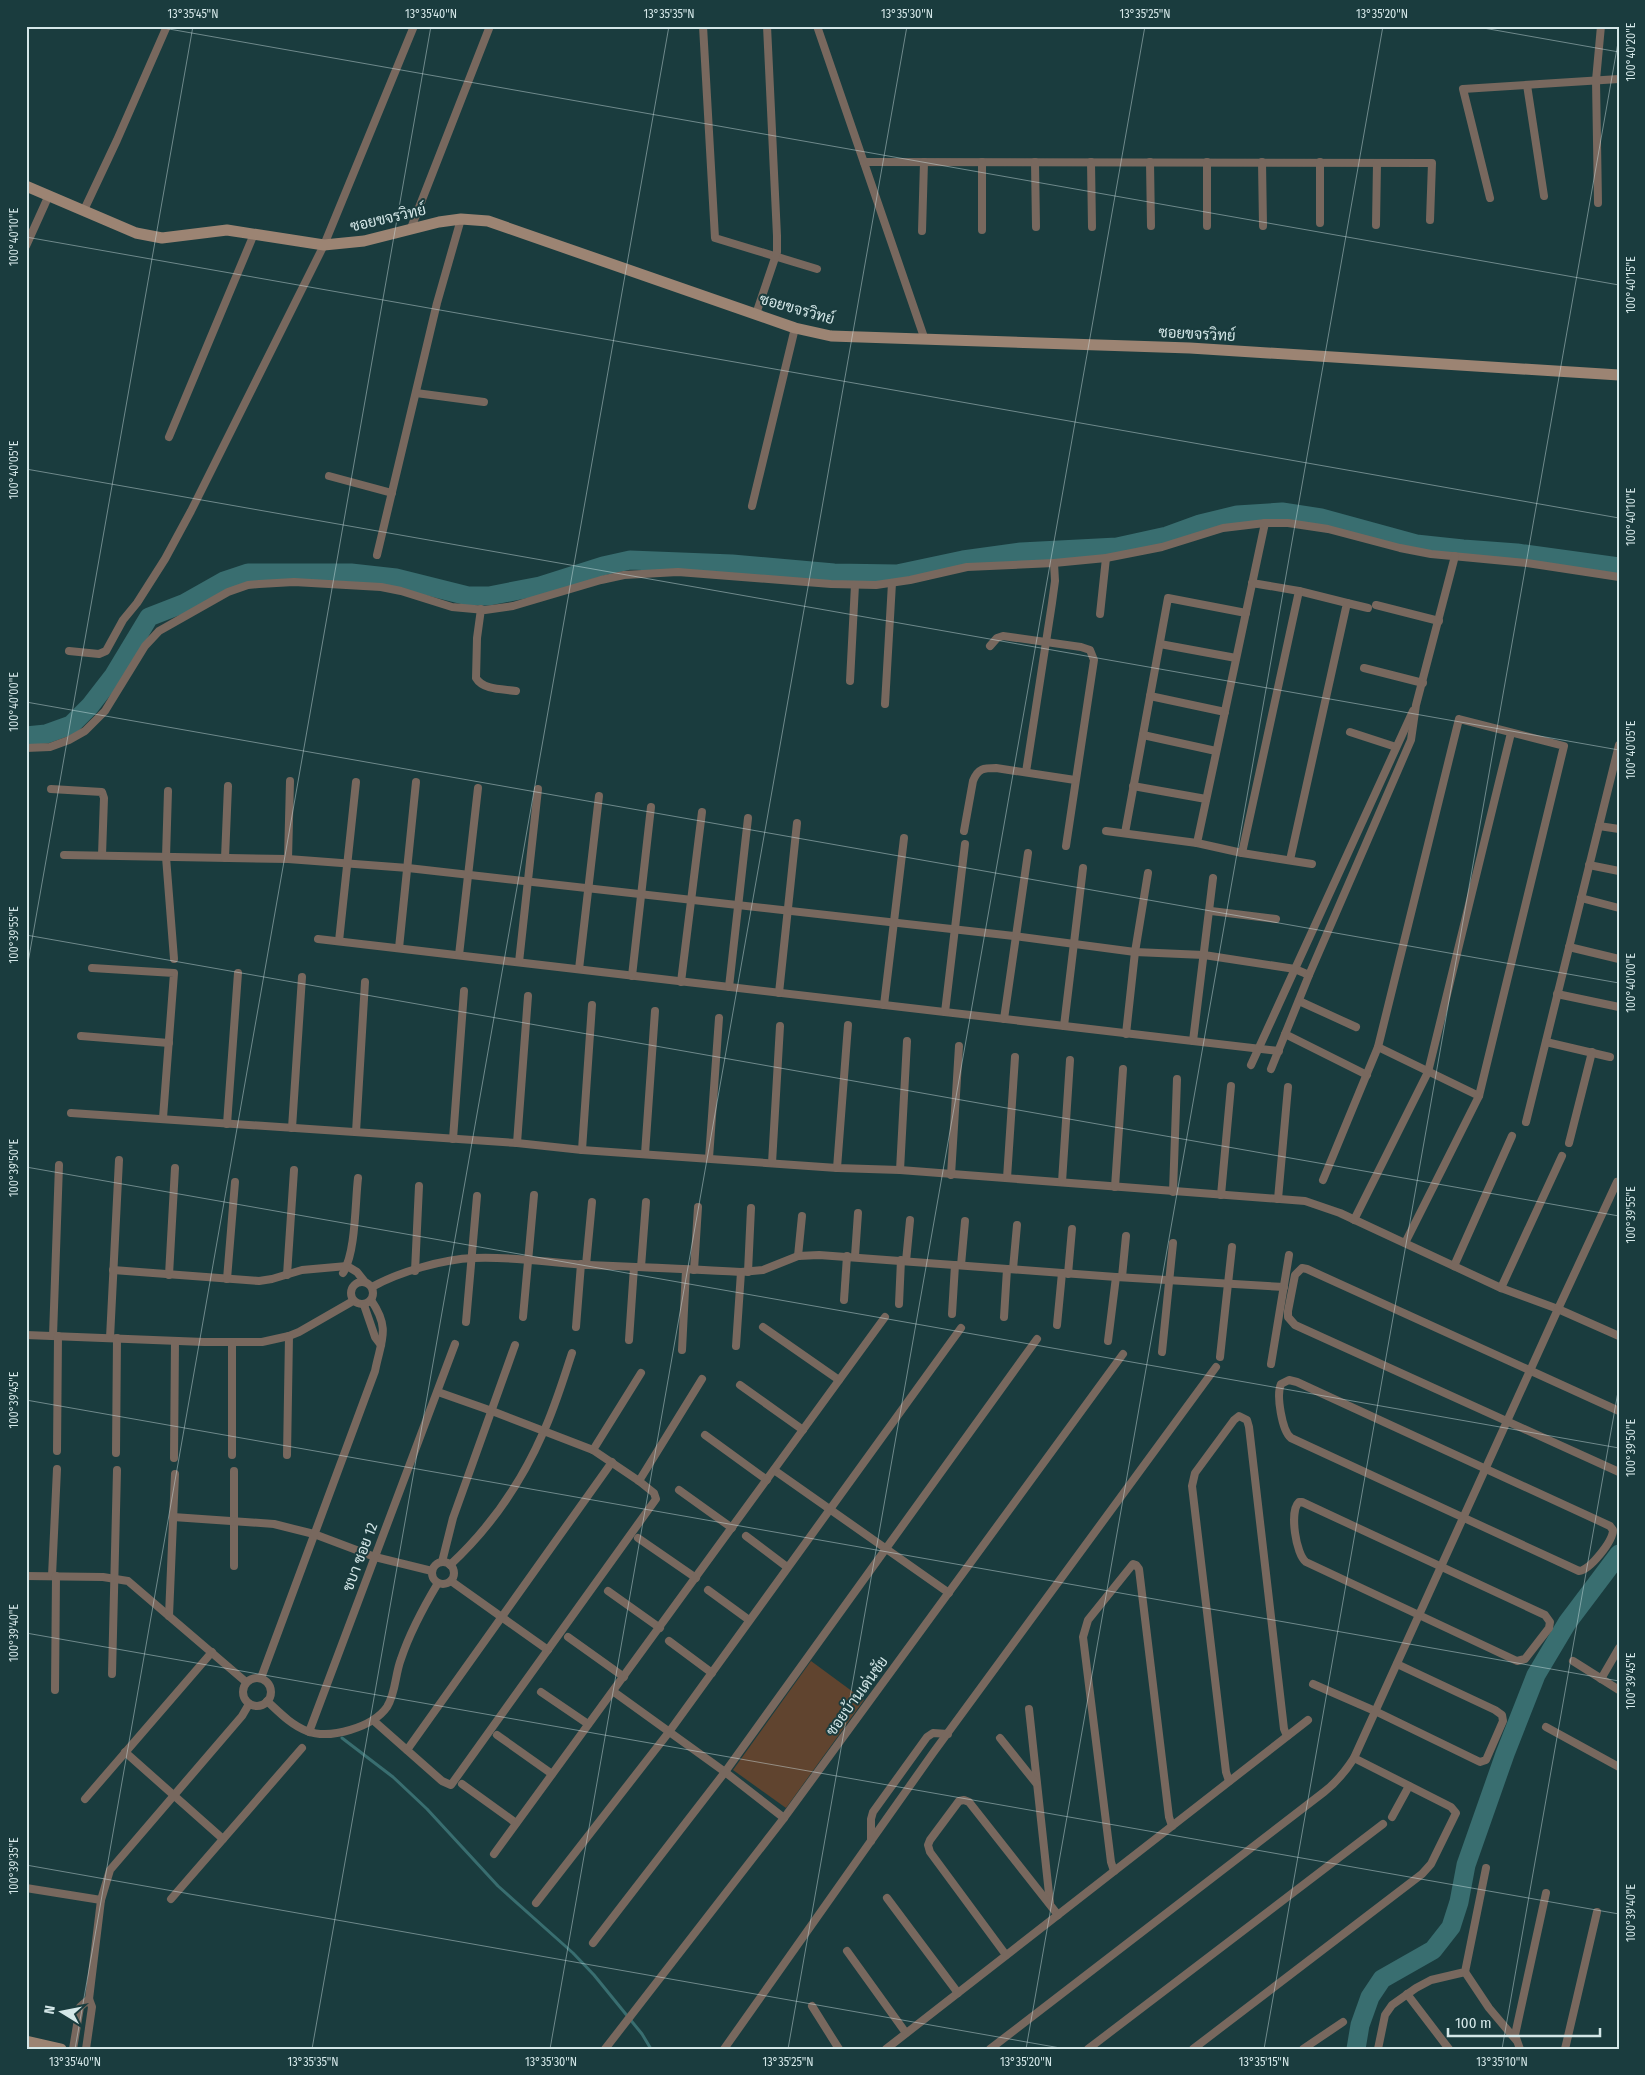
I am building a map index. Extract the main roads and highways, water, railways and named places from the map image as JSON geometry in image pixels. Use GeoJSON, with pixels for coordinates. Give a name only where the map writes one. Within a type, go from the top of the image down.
{"type":"FeatureCollection","features":[{"type":"Feature","properties":{"kind":"waterway"},"geometry":{"type":"LineString","coordinates":[[26,736],[46,734],[71,725],[90,706],[114,675],[149,617],[185,603],[224,581],[248,573],[351,573],[396,578],[468,596],[489,596],[540,586],[603,566],[630,560],[732,564],[834,573],[897,574],[963,560],[1021,552],[1117,547],[1167,536],[1200,524],[1237,515],[1282,512],[1321,518],[1416,544],[1517,553],[1619,567]]}},
{"type":"Feature","properties":{"kind":"waterway"},"geometry":{"type":"LineString","coordinates":[[1356,2049],[1360,2025],[1370,1997],[1382,1979],[1433,1950],[1451,1927],[1459,1902],[1466,1865],[1505,1754],[1536,1675],[1567,1623],[1619,1554]]}},
{"type":"Feature","properties":{"kind":"waterway"},"geometry":{"type":"LineString","coordinates":[[342,1738],[393,1777],[427,1809],[498,1886],[573,1953],[594,1975],[642,2034],[651,2049]]}}]}
